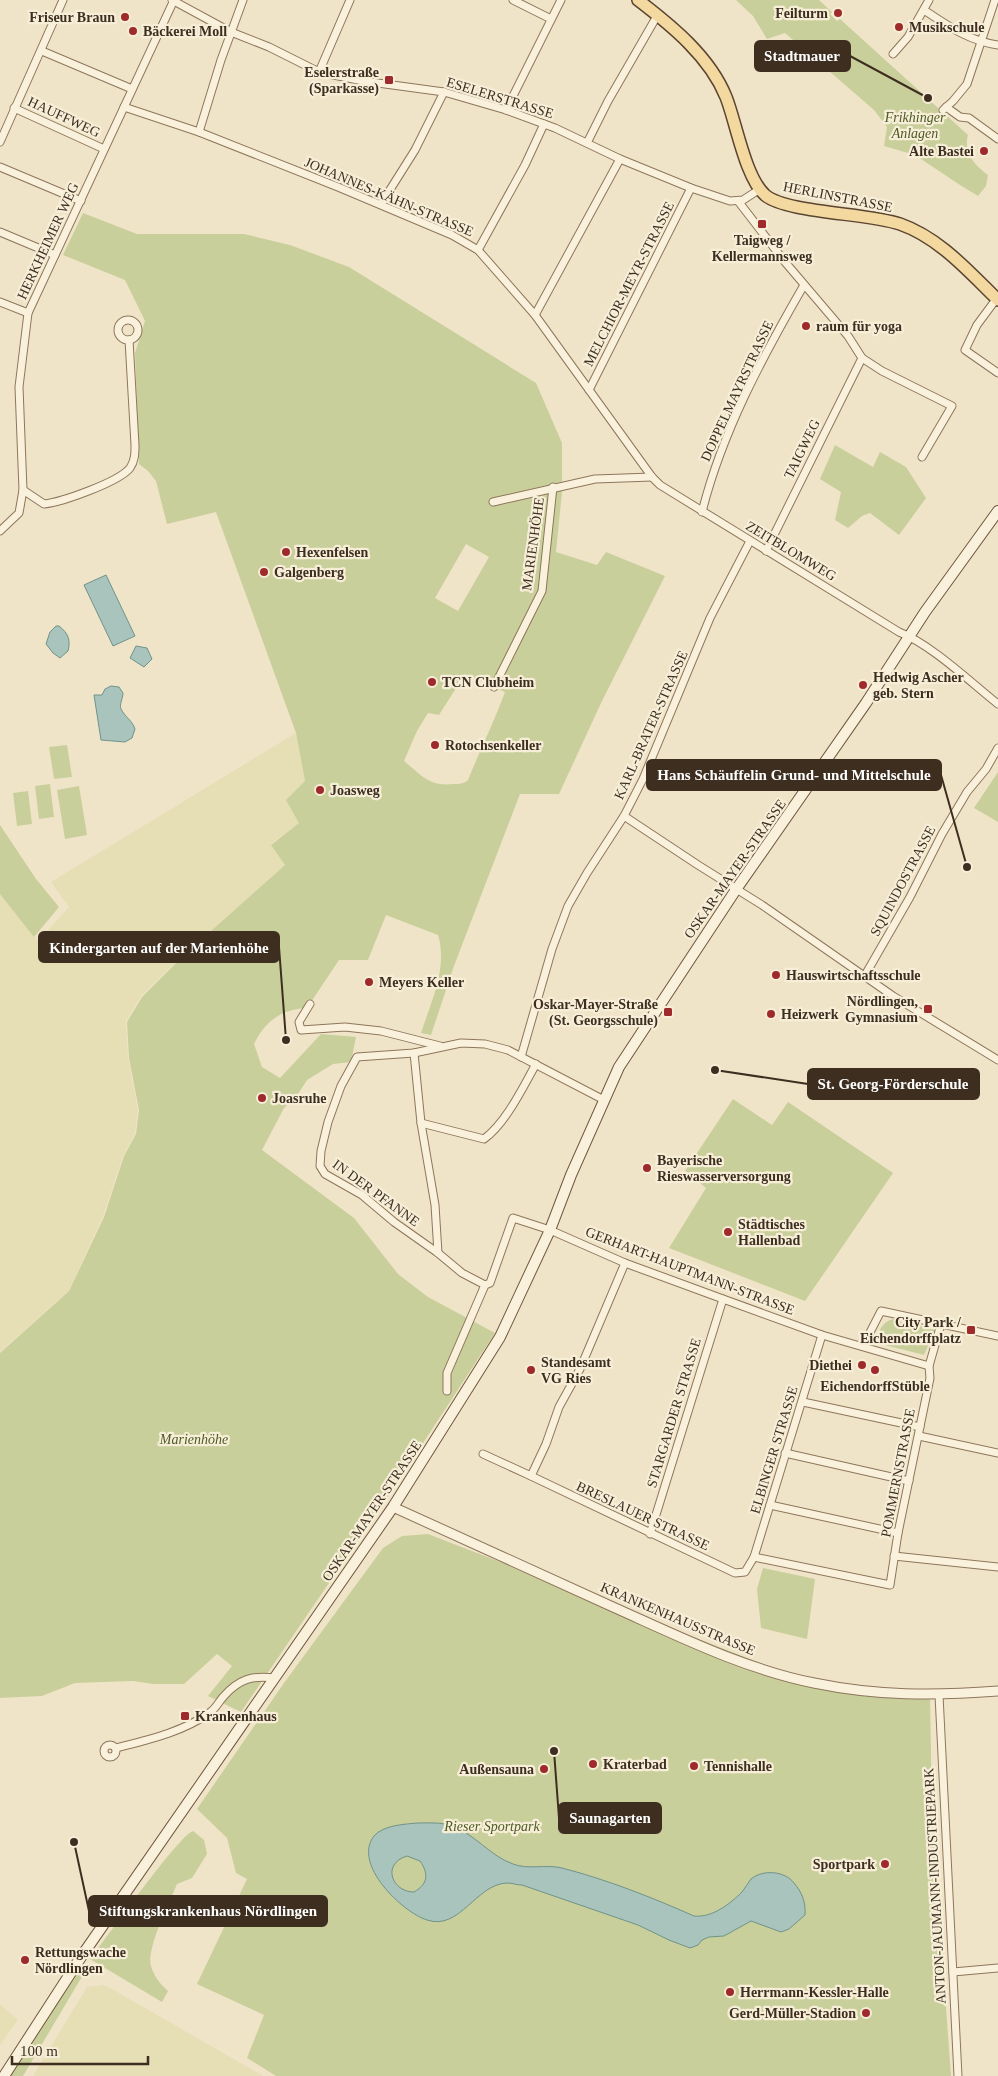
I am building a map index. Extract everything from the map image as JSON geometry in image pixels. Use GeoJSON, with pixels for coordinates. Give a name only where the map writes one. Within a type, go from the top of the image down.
{"type":"FeatureCollection","features":[{"type":"Feature","properties":{"kind":"main road","name":"HERLINSTRASSE"},"geometry":{"type":"LineString","coordinates":[[644,2],[657,16],[681,36],[715,74],[726,96],[752,175],[760,189],[768,197],[782,204],[869,217],[910,228],[958,260],[997,299]]}},
{"type":"Feature","properties":{"kind":"main road","name":"OSKAR-MAYER-STRASSE"},"geometry":{"type":"LineString","coordinates":[[4,2076],[72,1971],[393,1507],[500,1337],[550,1230],[619,1067],[737,888],[822,768],[944,585],[998,511]]}},
{"type":"Feature","properties":{"kind":"street"},"geometry":{"type":"LineString","coordinates":[[0,142],[63,0]]}},
{"type":"Feature","properties":{"kind":"street","name":"ESELERSTRASSE"},"geometry":{"type":"LineString","coordinates":[[173,0],[231,32],[269,47],[319,72],[363,81],[444,92],[506,110],[544,124],[620,159],[691,188],[730,201],[738,201]]}},
{"type":"Feature","properties":{"kind":"street","name":"HERKHEIMER WEG"},"geometry":{"type":"LineString","coordinates":[[0,531],[19,513],[23,490],[19,387],[28,313],[173,0]]}},
{"type":"Feature","properties":{"kind":"street"},"geometry":{"type":"LineString","coordinates":[[199,132],[243,0]]}},
{"type":"Feature","properties":{"kind":"street"},"geometry":{"type":"LineString","coordinates":[[319,72],[350,0]]}},
{"type":"Feature","properties":{"kind":"street"},"geometry":{"type":"LineString","coordinates":[[513,0],[551,18]]}},
{"type":"Feature","properties":{"kind":"street"},"geometry":{"type":"LineString","coordinates":[[506,110],[561,0]]}},
{"type":"Feature","properties":{"kind":"street"},"geometry":{"type":"LineString","coordinates":[[894,54],[908,37],[929,0]]}},
{"type":"Feature","properties":{"kind":"street"},"geometry":{"type":"LineString","coordinates":[[995,0],[967,84],[954,101],[945,108],[960,117],[969,118],[998,139]]}},
{"type":"Feature","properties":{"kind":"street"},"geometry":{"type":"LineString","coordinates":[[924,10],[957,32],[981,42],[998,45]]}},
{"type":"Feature","properties":{"kind":"street"},"geometry":{"type":"LineString","coordinates":[[587,143],[608,101],[657,16]]}},
{"type":"Feature","properties":{"kind":"street"},"geometry":{"type":"LineString","coordinates":[[42,50],[132,88]]}},
{"type":"Feature","properties":{"kind":"street"},"geometry":{"type":"LineString","coordinates":[[380,204],[415,150],[444,92]]}},
{"type":"Feature","properties":{"kind":"street","name":"JOHANNES-KÄHN-STRASSE"},"geometry":{"type":"LineString","coordinates":[[124,107],[199,132],[380,204],[452,235],[478,250],[535,315],[652,478],[660,485]]}},
{"type":"Feature","properties":{"kind":"street","name":"HAUFFWEG"},"geometry":{"type":"LineString","coordinates":[[14,108],[104,149]]}},
{"type":"Feature","properties":{"kind":"street"},"geometry":{"type":"LineString","coordinates":[[478,250],[525,165],[544,124]]}},
{"type":"Feature","properties":{"kind":"street"},"geometry":{"type":"LineString","coordinates":[[535,315],[620,159]]}},
{"type":"Feature","properties":{"kind":"street"},"geometry":{"type":"LineString","coordinates":[[0,167],[81,201]]}},
{"type":"Feature","properties":{"kind":"street","name":"MELCHIOR-MEYR-STRASSE"},"geometry":{"type":"LineString","coordinates":[[589,390],[691,188]]}},
{"type":"Feature","properties":{"kind":"street"},"geometry":{"type":"LineString","coordinates":[[760,189],[738,201],[804,285],[848,336],[862,358],[882,371],[952,406],[922,457]]}},
{"type":"Feature","properties":{"kind":"street"},"geometry":{"type":"LineString","coordinates":[[0,232],[56,255]]}},
{"type":"Feature","properties":{"kind":"street","name":"DOPPELMAYRSTRASSE"},"geometry":{"type":"LineString","coordinates":[[702,512],[710,481],[739,410],[768,348],[804,285]]}},
{"type":"Feature","properties":{"kind":"street"},"geometry":{"type":"LineString","coordinates":[[997,299],[977,325],[965,350],[998,373]]}},
{"type":"Feature","properties":{"kind":"street"},"geometry":{"type":"LineString","coordinates":[[0,302],[28,313]]}},
{"type":"Feature","properties":{"kind":"street"},"geometry":{"type":"LineString","coordinates":[[23,490],[44,504],[57,503],[104,484],[130,468],[134,462],[135,445],[129,340]]}},
{"type":"Feature","properties":{"kind":"street","name":"TAIGWEG"},"geometry":{"type":"LineString","coordinates":[[766,551],[862,358]]}},
{"type":"Feature","properties":{"kind":"street"},"geometry":{"type":"LineString","coordinates":[[553,487],[595,479],[652,478]]}},
{"type":"Feature","properties":{"kind":"street","name":"ZEITBLOMWEG"},"geometry":{"type":"LineString","coordinates":[[660,485],[899,632],[910,636],[998,704]]}},
{"type":"Feature","properties":{"kind":"street","name":"MARIENHÖHE"},"geometry":{"type":"LineString","coordinates":[[493,502],[553,487],[542,591],[494,687]]}},
{"type":"Feature","properties":{"kind":"street","name":"KARL-BRATER-STRASSE"},"geometry":{"type":"LineString","coordinates":[[521,1057],[552,949],[568,906],[624,816],[650,764],[710,618],[750,541]]}},
{"type":"Feature","properties":{"kind":"street","name":"SQUINDOSTRASSE"},"geometry":{"type":"LineString","coordinates":[[864,977],[910,897],[942,834],[967,792],[986,769],[998,748]]}},
{"type":"Feature","properties":{"kind":"street"},"geometry":{"type":"LineString","coordinates":[[624,816],[698,865],[737,888],[864,977],[998,1060]]}},
{"type":"Feature","properties":{"kind":"street"},"geometry":{"type":"LineString","coordinates":[[310,1004],[299,1022],[302,1030],[345,1027],[381,1031],[443,1047]]}},
{"type":"Feature","properties":{"kind":"street","name":"IN DER PFANNE"},"geometry":{"type":"LineString","coordinates":[[486,1285],[462,1273],[438,1253],[394,1222],[362,1195],[325,1174],[320,1166],[321,1152],[328,1122],[341,1086],[358,1056],[414,1053],[462,1043],[485,1044],[508,1050],[604,1100]]}},
{"type":"Feature","properties":{"kind":"street","name":"IN DER PFANNE"},"geometry":{"type":"LineString","coordinates":[[414,1053],[421,1123],[435,1205],[438,1253]]}},
{"type":"Feature","properties":{"kind":"street"},"geometry":{"type":"LineString","coordinates":[[421,1123],[484,1139],[491,1134],[516,1099],[536,1064]]}},
{"type":"Feature","properties":{"kind":"street"},"geometry":{"type":"LineString","coordinates":[[447,1391],[447,1373],[486,1285],[490,1283],[513,1218],[550,1230]]}},
{"type":"Feature","properties":{"kind":"street","name":"GERHART-HAUPTMANN-STRASSE"},"geometry":{"type":"LineString","coordinates":[[550,1230],[625,1262],[822,1335],[929,1366]]}},
{"type":"Feature","properties":{"kind":"street"},"geometry":{"type":"LineString","coordinates":[[531,1476],[546,1444],[559,1407],[580,1369],[625,1262]]}},
{"type":"Feature","properties":{"kind":"street","name":"STARGARDER STRASSE"},"geometry":{"type":"LineString","coordinates":[[650,1534],[722,1299]]}},
{"type":"Feature","properties":{"kind":"street"},"geometry":{"type":"LineString","coordinates":[[863,1346],[881,1311],[998,1336]]}},
{"type":"Feature","properties":{"kind":"street","name":"POMMERNSTRASSE"},"geometry":{"type":"LineString","coordinates":[[754,1557],[890,1586],[898,1533],[930,1378],[929,1366],[945,1325]]}},
{"type":"Feature","properties":{"kind":"street","name":"ELBINGER STRASSE"},"geometry":{"type":"LineString","coordinates":[[745,1572],[754,1557],[822,1335]]}},
{"type":"Feature","properties":{"kind":"street"},"geometry":{"type":"LineString","coordinates":[[803,1402],[920,1427]]}},
{"type":"Feature","properties":{"kind":"street"},"geometry":{"type":"LineString","coordinates":[[919,1436],[998,1452]]}},
{"type":"Feature","properties":{"kind":"street"},"geometry":{"type":"LineString","coordinates":[[785,1453],[909,1481]]}},
{"type":"Feature","properties":{"kind":"street","name":"BRESLAUER STRASSE"},"geometry":{"type":"LineString","coordinates":[[483,1454],[735,1573],[745,1572]]}},
{"type":"Feature","properties":{"kind":"street"},"geometry":{"type":"LineString","coordinates":[[770,1505],[898,1533]]}},
{"type":"Feature","properties":{"kind":"street","name":"KRANKENHAUSSTRASSE"},"geometry":{"type":"LineString","coordinates":[[393,1507],[677,1636],[746,1663],[822,1685],[882,1693],[939,1695],[998,1691]]}},
{"type":"Feature","properties":{"kind":"street"},"geometry":{"type":"LineString","coordinates":[[894,1556],[998,1567]]}},
{"type":"Feature","properties":{"kind":"street"},"geometry":{"type":"LineString","coordinates":[[116,1748],[182,1728],[211,1712],[224,1695],[246,1678],[259,1676],[275,1678]]}},
{"type":"Feature","properties":{"kind":"street","name":"ANTON-JAUMANN-INDUSTRIEPARK"},"geometry":{"type":"LineString","coordinates":[[939,1695],[958,2076]]}},
{"type":"Feature","properties":{"kind":"street"},"geometry":{"type":"LineString","coordinates":[[953,1972],[998,1968]]}},
{"type":"Feature","properties":{"kind":"shaded area"},"geometry":{"type":"Polygon","coordinates":[[[296,733],[305,781],[299,823],[271,844],[285,865],[184,954],[141,996],[126,1021],[128,1058],[138,1110],[135,1134],[123,1156],[103,1216],[69,1290],[0,1352],[0,894],[38,941],[69,907],[51,882],[296,733]]]}},
{"type":"Feature","properties":{"kind":"shaded area"},"geometry":{"type":"Polygon","coordinates":[[[103,1985],[263,2076],[33,2076],[87,1987],[103,1985]]]}},
{"type":"Feature","properties":{"kind":"shaded area"},"geometry":{"type":"Polygon","coordinates":[[[0,2004],[18,2020],[0,2045],[0,2004]]]}},
{"type":"Feature","properties":{"kind":"green space","name":"Frikhinger Anlagen"},"geometry":{"type":"Polygon","coordinates":[[[736,0],[819,0],[832,12],[830,14],[837,21],[840,19],[968,135],[967,147],[971,158],[988,175],[986,186],[978,196],[915,155],[884,146],[887,127],[874,110],[785,33],[767,39],[753,16],[736,0]]]}},
{"type":"Feature","properties":{"kind":"green space","name":"Marienhöhe"},"geometry":{"type":"Polygon","coordinates":[[[83,213],[137,234],[244,234],[290,245],[349,267],[536,383],[562,443],[562,492],[556,552],[597,565],[606,552],[665,576],[602,701],[559,794],[520,794],[454,966],[431,1035],[421,1033],[440,972],[441,947],[438,935],[386,915],[368,960],[339,960],[307,1008],[290,1011],[275,1018],[263,1029],[254,1044],[262,1067],[280,1078],[321,1034],[356,1037],[351,1062],[333,1064],[307,1080],[298,1094],[284,1108],[262,1150],[354,1218],[398,1274],[428,1297],[495,1333],[391,1492],[241,1712],[208,1696],[232,1666],[217,1654],[184,1684],[153,1684],[133,1681],[75,1683],[42,1696],[0,1698],[0,1353],[69,1291],[104,1217],[124,1156],[136,1134],[139,1110],[129,1058],[127,1022],[142,997],[185,954],[285,865],[271,845],[299,823],[286,800],[305,781],[296,733],[216,512],[167,524],[156,481],[139,464],[135,353],[145,321],[125,280],[63,255],[83,213]],[[466,544],[435,598],[458,611],[489,557],[466,544]],[[465,674],[439,715],[428,713],[417,731],[404,761],[426,779],[438,784],[459,784],[468,780],[505,692],[465,674]]]}},
{"type":"Feature","properties":{"kind":"green space"},"geometry":{"type":"Polygon","coordinates":[[[835,445],[873,467],[880,452],[906,467],[926,498],[899,535],[870,513],[862,516],[848,528],[835,520],[841,492],[820,479],[835,445]]]}},
{"type":"Feature","properties":{"kind":"green space"},"geometry":{"type":"Polygon","coordinates":[[[67,745],[72,777],[54,779],[49,747],[67,745]]]}},
{"type":"Feature","properties":{"kind":"green space"},"geometry":{"type":"Polygon","coordinates":[[[998,772],[998,822],[974,808],[998,772]]]}},
{"type":"Feature","properties":{"kind":"green space"},"geometry":{"type":"Polygon","coordinates":[[[50,784],[54,817],[39,819],[35,786],[50,784]]]}},
{"type":"Feature","properties":{"kind":"green space"},"geometry":{"type":"Polygon","coordinates":[[[79,786],[87,835],[65,839],[57,790],[79,786]]]}},
{"type":"Feature","properties":{"kind":"green space"},"geometry":{"type":"Polygon","coordinates":[[[28,791],[32,824],[17,826],[13,793],[28,791]]]}},
{"type":"Feature","properties":{"kind":"green space"},"geometry":{"type":"Polygon","coordinates":[[[0,825],[36,879],[59,907],[34,937],[0,894],[0,825]]]}},
{"type":"Feature","properties":{"kind":"green space"},"geometry":{"type":"Polygon","coordinates":[[[733,1099],[772,1125],[788,1102],[893,1173],[805,1301],[669,1248],[706,1188],[685,1171],[733,1099]]]}},
{"type":"Feature","properties":{"kind":"green space"},"geometry":{"type":"Polygon","coordinates":[[[893,1319],[935,1330],[924,1355],[877,1343],[881,1328],[886,1322],[893,1319]]]}},
{"type":"Feature","properties":{"kind":"green space","name":"Rieser Sportpark"},"geometry":{"type":"Polygon","coordinates":[[[428,1534],[812,1683],[930,1695],[932,1814],[951,2076],[276,2076],[247,2058],[264,2015],[197,1984],[247,1879],[236,1873],[227,1838],[197,1809],[284,1683],[383,1548],[402,1536],[428,1534]]]}},
{"type":"Feature","properties":{"kind":"green space"},"geometry":{"type":"Polygon","coordinates":[[[763,1568],[815,1579],[807,1639],[761,1628],[757,1589],[763,1568]]]}},
{"type":"Feature","properties":{"kind":"green space"},"geometry":{"type":"Polygon","coordinates":[[[193,1831],[204,1840],[207,1854],[192,1878],[177,1884],[155,1937],[150,1958],[152,1970],[162,1986],[168,1991],[162,2002],[90,1959],[158,1868],[185,1837],[193,1831]]]}},
{"type":"Feature","properties":{"kind":"green space"},"geometry":{"type":"Polygon","coordinates":[[[83,1965],[83,1975],[23,2076],[10,2076],[83,1965]]]}},
{"type":"Feature","properties":{"kind":"water"},"geometry":{"type":"Polygon","coordinates":[[[106,575],[135,636],[113,646],[84,585],[106,575]]]}},
{"type":"Feature","properties":{"kind":"water"},"geometry":{"type":"Polygon","coordinates":[[[56,626],[65,631],[69,640],[68,651],[60,658],[46,644],[50,632],[56,626]]]}},
{"type":"Feature","properties":{"kind":"water"},"geometry":{"type":"Polygon","coordinates":[[[136,646],[147,648],[152,659],[144,667],[130,658],[136,646]]]}},
{"type":"Feature","properties":{"kind":"water"},"geometry":{"type":"Polygon","coordinates":[[[111,686],[119,687],[123,693],[121,709],[135,729],[132,738],[125,742],[101,740],[94,695],[102,695],[105,689],[111,686]]]}},
{"type":"Feature","properties":{"kind":"water"},"geometry":{"type":"Polygon","coordinates":[[[413,1823],[435,1823],[452,1826],[468,1834],[497,1856],[513,1864],[525,1867],[562,1868],[629,1889],[694,1916],[707,1915],[726,1905],[742,1892],[751,1879],[756,1876],[768,1873],[780,1874],[790,1879],[799,1890],[804,1902],[805,1915],[789,1929],[781,1932],[751,1921],[724,1936],[709,1937],[690,1948],[638,1925],[522,1885],[507,1883],[496,1885],[486,1891],[449,1919],[439,1922],[427,1920],[405,1907],[393,1897],[375,1873],[369,1860],[369,1847],[378,1832],[389,1827],[413,1823]],[[407,1856],[394,1865],[392,1877],[400,1888],[414,1892],[422,1886],[426,1874],[420,1861],[407,1856]]]}},
{"type":"Feature","properties":{"kind":"place","name":"Feilturm"},"geometry":{"type":"Point","coordinates":[838,13]}},
{"type":"Feature","properties":{"kind":"place","name":"Friseur Braun"},"geometry":{"type":"Point","coordinates":[125,17]}},
{"type":"Feature","properties":{"kind":"place","name":"Musikschule"},"geometry":{"type":"Point","coordinates":[899,27]}},
{"type":"Feature","properties":{"kind":"place","name":"Bäckerei Moll"},"geometry":{"type":"Point","coordinates":[133,31]}},
{"type":"Feature","properties":{"kind":"place","name":"Eselerstraße (Sparkasse)"},"geometry":{"type":"Point","coordinates":[389,80]}},
{"type":"Feature","properties":{"kind":"place","name":"Stadtmauer"},"geometry":{"type":"Point","coordinates":[928,98]}},
{"type":"Feature","properties":{"kind":"place","name":"Alte Bastei"},"geometry":{"type":"Point","coordinates":[984,151]}},
{"type":"Feature","properties":{"kind":"place","name":"Taigweg / Kellermannsweg"},"geometry":{"type":"Point","coordinates":[762,224]}},
{"type":"Feature","properties":{"kind":"place","name":"raum für yoga"},"geometry":{"type":"Point","coordinates":[806,326]}},
{"type":"Feature","properties":{"kind":"place","name":"Hexenfelsen"},"geometry":{"type":"Point","coordinates":[286,552]}},
{"type":"Feature","properties":{"kind":"place","name":"Galgenberg"},"geometry":{"type":"Point","coordinates":[264,572]}},
{"type":"Feature","properties":{"kind":"place","name":"TCN Clubheim"},"geometry":{"type":"Point","coordinates":[432,682]}},
{"type":"Feature","properties":{"kind":"place","name":"Hedwig Ascher geb. Stern"},"geometry":{"type":"Point","coordinates":[863,685]}},
{"type":"Feature","properties":{"kind":"place","name":"Rotochsenkeller"},"geometry":{"type":"Point","coordinates":[435,745]}},
{"type":"Feature","properties":{"kind":"place","name":"Joasweg"},"geometry":{"type":"Point","coordinates":[320,790]}},
{"type":"Feature","properties":{"kind":"place","name":"Hans Schäuffelin Grund- und Mittelschule"},"geometry":{"type":"Point","coordinates":[967,867]}},
{"type":"Feature","properties":{"kind":"place","name":"Hauswirtschaftsschule"},"geometry":{"type":"Point","coordinates":[776,975]}},
{"type":"Feature","properties":{"kind":"place","name":"Meyers Keller"},"geometry":{"type":"Point","coordinates":[369,982]}},
{"type":"Feature","properties":{"kind":"place","name":"Nördlingen, Gymnasium"},"geometry":{"type":"Point","coordinates":[928,1009]}},
{"type":"Feature","properties":{"kind":"place","name":"Oskar-Mayer-Straße (St. Georgsschule)"},"geometry":{"type":"Point","coordinates":[668,1012]}},
{"type":"Feature","properties":{"kind":"place","name":"Heizwerk"},"geometry":{"type":"Point","coordinates":[771,1014]}},
{"type":"Feature","properties":{"kind":"place","name":"Kindergarten auf der Marienhöhe"},"geometry":{"type":"Point","coordinates":[286,1040]}},
{"type":"Feature","properties":{"kind":"place","name":"St. Georg-Förderschule"},"geometry":{"type":"Point","coordinates":[715,1070]}},
{"type":"Feature","properties":{"kind":"place","name":"Joasruhe"},"geometry":{"type":"Point","coordinates":[262,1098]}},
{"type":"Feature","properties":{"kind":"place","name":"Bayerische Rieswasserversorgung"},"geometry":{"type":"Point","coordinates":[647,1168]}},
{"type":"Feature","properties":{"kind":"place","name":"Städtisches Hallenbad"},"geometry":{"type":"Point","coordinates":[728,1232]}},
{"type":"Feature","properties":{"kind":"place","name":"City Park / Eichendorffplatz"},"geometry":{"type":"Point","coordinates":[971,1330]}},
{"type":"Feature","properties":{"kind":"place","name":"Diethei"},"geometry":{"type":"Point","coordinates":[862,1365]}},
{"type":"Feature","properties":{"kind":"place","name":"Standesamt VG Ries"},"geometry":{"type":"Point","coordinates":[531,1370]}},
{"type":"Feature","properties":{"kind":"place","name":"EichendorffStüble"},"geometry":{"type":"Point","coordinates":[875,1370]}},
{"type":"Feature","properties":{"kind":"place","name":"Krankenhaus"},"geometry":{"type":"Point","coordinates":[185,1716]}},
{"type":"Feature","properties":{"kind":"place","name":"Saunagarten"},"geometry":{"type":"Point","coordinates":[554,1751]}},
{"type":"Feature","properties":{"kind":"place","name":"Kraterbad"},"geometry":{"type":"Point","coordinates":[593,1764]}},
{"type":"Feature","properties":{"kind":"place","name":"Tennishalle"},"geometry":{"type":"Point","coordinates":[694,1766]}},
{"type":"Feature","properties":{"kind":"place","name":"Außensauna"},"geometry":{"type":"Point","coordinates":[544,1769]}},
{"type":"Feature","properties":{"kind":"place","name":"Stiftungskrankenhaus Nördlingen"},"geometry":{"type":"Point","coordinates":[74,1842]}},
{"type":"Feature","properties":{"kind":"place","name":"Sportpark"},"geometry":{"type":"Point","coordinates":[885,1864]}},
{"type":"Feature","properties":{"kind":"place","name":"Rettungswache Nördlingen"},"geometry":{"type":"Point","coordinates":[25,1960]}},
{"type":"Feature","properties":{"kind":"place","name":"Herrmann-Kessler-Halle"},"geometry":{"type":"Point","coordinates":[730,1992]}},
{"type":"Feature","properties":{"kind":"place","name":"Gerd-Müller-Stadion"},"geometry":{"type":"Point","coordinates":[866,2013]}}]}
